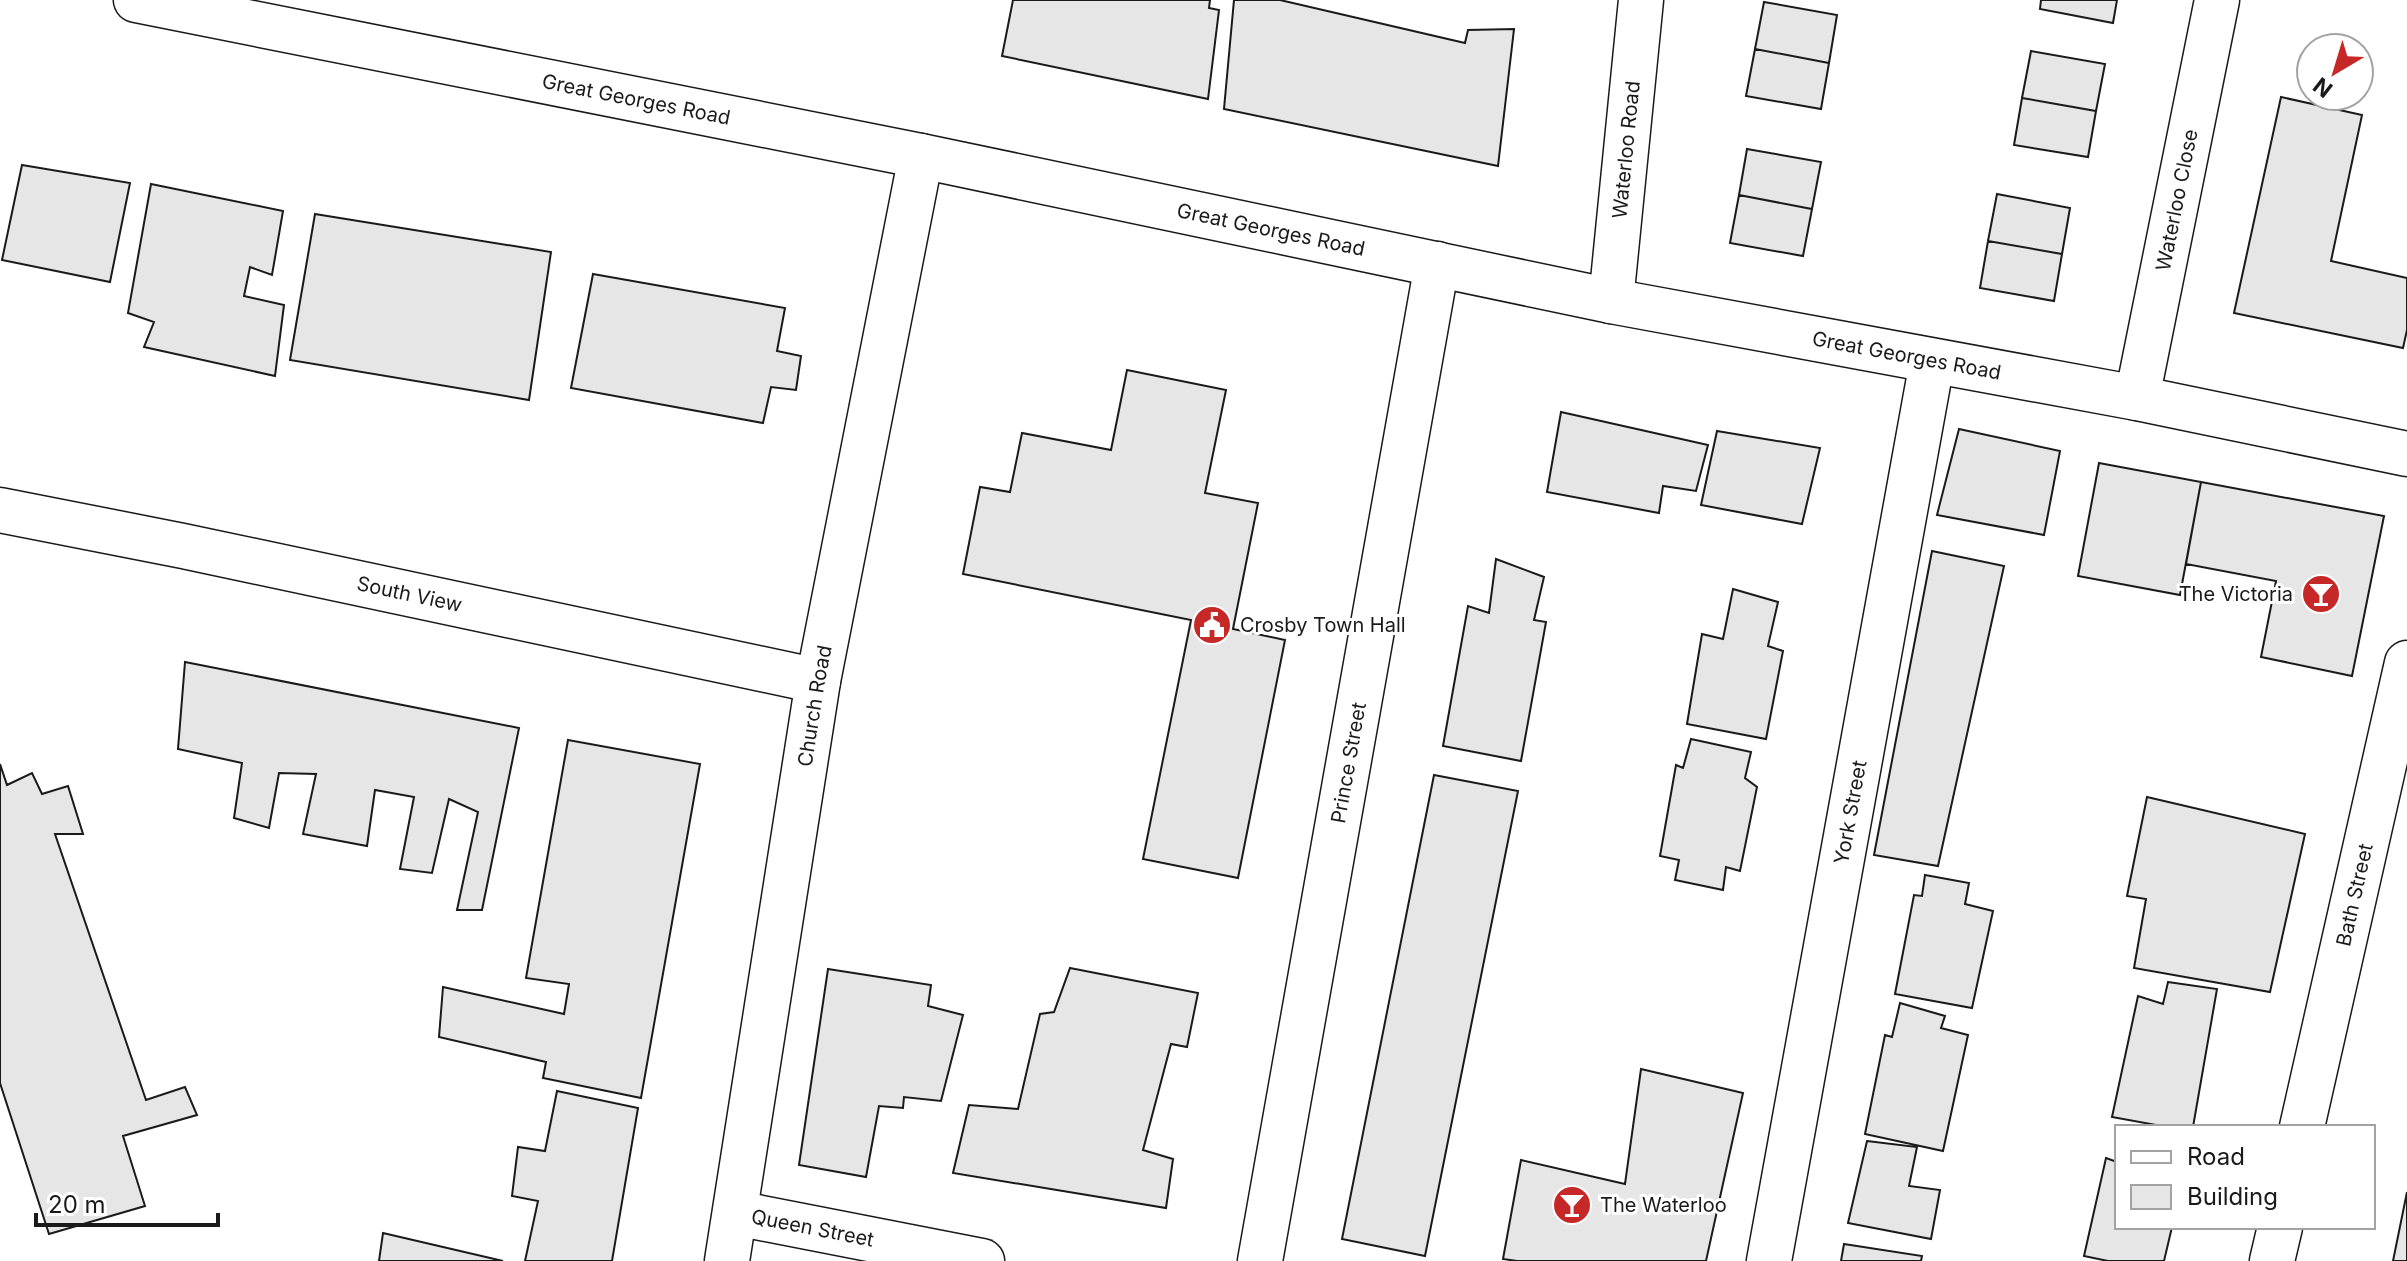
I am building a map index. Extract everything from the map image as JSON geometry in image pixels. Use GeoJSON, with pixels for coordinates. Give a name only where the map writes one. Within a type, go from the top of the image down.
{"type":"FeatureCollection","features":[{"type":"Feature","properties":{"kind":"street","name":"Great Georges Road"},"geometry":{"type":"LineString","coordinates":[[136,0],[921,156],[1611,301],[2137,398],[2407,454]]}},
{"type":"Feature","properties":{"kind":"street","name":"Waterloo Road"},"geometry":{"type":"LineString","coordinates":[[1611,301],[1641,0]]}},
{"type":"Feature","properties":{"kind":"street","name":"Waterloo Close"},"geometry":{"type":"LineString","coordinates":[[2137,398],[2217,0]]}},
{"type":"Feature","properties":{"kind":"street","name":"Church Road"},"geometry":{"type":"LineString","coordinates":[[727,1261],[818,681],[921,156]]}},
{"type":"Feature","properties":{"kind":"street","name":"Prince Street"},"geometry":{"type":"LineString","coordinates":[[1260,1261],[1437,264]]}},
{"type":"Feature","properties":{"kind":"street","name":"York Street"},"geometry":{"type":"LineString","coordinates":[[1769,1261],[1932,362]]}},
{"type":"Feature","properties":{"kind":"street","name":"South View"},"geometry":{"type":"LineString","coordinates":[[0,510],[818,681]]}},
{"type":"Feature","properties":{"kind":"street","name":"Bath Street"},"geometry":{"type":"LineString","coordinates":[[2302,1125],[2407,663]]}},
{"type":"Feature","properties":{"kind":"street","name":"Queen Street"},"geometry":{"type":"LineString","coordinates":[[736,1213],[982,1261]]}},
{"type":"Feature","properties":{"kind":"street"},"geometry":{"type":"LineString","coordinates":[[2272,1261],[2280,1229]]}},
{"type":"Feature","properties":{"kind":"building"},"geometry":{"type":"Polygon","coordinates":[[[1013,0],[1210,0],[1209,8],[1219,10],[1208,99],[1002,56],[1013,0]]]}},
{"type":"Feature","properties":{"kind":"building"},"geometry":{"type":"Polygon","coordinates":[[[1234,0],[1280,0],[1465,43],[1468,30],[1514,29],[1498,166],[1224,109],[1234,0]]]}},
{"type":"Feature","properties":{"kind":"building"},"geometry":{"type":"Polygon","coordinates":[[[2041,0],[2117,0],[2113,23],[2040,9],[2041,0]]]}},
{"type":"Feature","properties":{"kind":"building"},"geometry":{"type":"Polygon","coordinates":[[[1764,2],[1837,15],[1829,63],[1755,49],[1764,2]]]}},
{"type":"Feature","properties":{"kind":"building"},"geometry":{"type":"Polygon","coordinates":[[[1755,49],[1829,63],[1821,109],[1746,96],[1755,49]]]}},
{"type":"Feature","properties":{"kind":"building"},"geometry":{"type":"Polygon","coordinates":[[[2031,51],[2105,64],[2096,111],[2022,98],[2031,51]]]}},
{"type":"Feature","properties":{"kind":"building"},"geometry":{"type":"Polygon","coordinates":[[[2281,97],[2295,100],[2295,112],[2362,115],[2331,261],[2407,278],[2407,330],[2403,348],[2234,313],[2281,97]]]}},
{"type":"Feature","properties":{"kind":"building"},"geometry":{"type":"Polygon","coordinates":[[[2022,98],[2096,111],[2088,157],[2014,145],[2022,98]]]}},
{"type":"Feature","properties":{"kind":"building"},"geometry":{"type":"Polygon","coordinates":[[[1747,149],[1821,162],[1812,209],[1739,195],[1747,149]]]}},
{"type":"Feature","properties":{"kind":"building"},"geometry":{"type":"Polygon","coordinates":[[[22,165],[130,183],[110,282],[2,260],[22,165]]]}},
{"type":"Feature","properties":{"kind":"building"},"geometry":{"type":"Polygon","coordinates":[[[151,184],[283,211],[272,275],[250,267],[244,296],[284,305],[275,376],[144,347],[154,322],[128,313],[151,184]]]}},
{"type":"Feature","properties":{"kind":"building"},"geometry":{"type":"Polygon","coordinates":[[[1997,194],[2070,208],[2062,254],[1988,241],[1997,194]]]}},
{"type":"Feature","properties":{"kind":"building"},"geometry":{"type":"Polygon","coordinates":[[[1739,195],[1812,209],[1803,256],[1730,243],[1739,195]]]}},
{"type":"Feature","properties":{"kind":"building"},"geometry":{"type":"Polygon","coordinates":[[[315,214],[551,252],[529,400],[290,360],[315,214]]]}},
{"type":"Feature","properties":{"kind":"building"},"geometry":{"type":"Polygon","coordinates":[[[1988,241],[2062,254],[2054,301],[1980,288],[1988,241]]]}},
{"type":"Feature","properties":{"kind":"building"},"geometry":{"type":"Polygon","coordinates":[[[593,274],[785,308],[777,351],[801,356],[796,390],[771,387],[763,423],[571,388],[593,274]]]}},
{"type":"Feature","properties":{"kind":"building","name":"Crosby Town Hall"},"geometry":{"type":"Polygon","coordinates":[[[1127,370],[1226,390],[1205,493],[1258,503],[1233,629],[1285,640],[1238,878],[1143,859],[1191,620],[963,574],[980,487],[1010,492],[1022,433],[1111,450],[1127,370]]]}},
{"type":"Feature","properties":{"kind":"building"},"geometry":{"type":"Polygon","coordinates":[[[1561,412],[1708,445],[1696,491],[1663,486],[1659,513],[1547,492],[1561,412]]]}},
{"type":"Feature","properties":{"kind":"building"},"geometry":{"type":"Polygon","coordinates":[[[1959,429],[2060,451],[2044,535],[1937,515],[1959,429]]]}},
{"type":"Feature","properties":{"kind":"building"},"geometry":{"type":"Polygon","coordinates":[[[1717,431],[1820,448],[1802,524],[1701,505],[1717,431]]]}},
{"type":"Feature","properties":{"kind":"building"},"geometry":{"type":"Polygon","coordinates":[[[2099,463],[2201,482],[2180,595],[2078,576],[2099,463]]]}},
{"type":"Feature","properties":{"kind":"building"},"geometry":{"type":"Polygon","coordinates":[[[2201,482],[2384,516],[2352,676],[2261,657],[2276,581],[2186,564],[2201,482]]]}},
{"type":"Feature","properties":{"kind":"building"},"geometry":{"type":"Polygon","coordinates":[[[1932,551],[2004,566],[1938,866],[1874,855],[1932,551]]]}},
{"type":"Feature","properties":{"kind":"building"},"geometry":{"type":"Polygon","coordinates":[[[1496,559],[1544,577],[1534,620],[1546,622],[1521,761],[1443,746],[1468,606],[1489,613],[1496,559]]]}},
{"type":"Feature","properties":{"kind":"building"},"geometry":{"type":"Polygon","coordinates":[[[1733,589],[1778,602],[1768,646],[1783,651],[1766,739],[1687,724],[1702,634],[1723,639],[1733,589]]]}},
{"type":"Feature","properties":{"kind":"building"},"geometry":{"type":"Polygon","coordinates":[[[185,662],[519,728],[482,910],[457,910],[478,812],[449,799],[432,873],[400,869],[414,797],[375,790],[367,846],[303,834],[316,774],[279,773],[269,828],[234,818],[242,763],[178,749],[185,662]]]}},
{"type":"Feature","properties":{"kind":"building"},"geometry":{"type":"Polygon","coordinates":[[[1691,739],[1751,752],[1745,778],[1757,787],[1740,871],[1726,867],[1723,890],[1675,880],[1679,860],[1660,856],[1676,765],[1683,768],[1691,739]]]}},
{"type":"Feature","properties":{"kind":"building"},"geometry":{"type":"Polygon","coordinates":[[[568,740],[700,764],[641,1098],[543,1078],[546,1062],[439,1037],[443,987],[564,1014],[569,984],[526,978],[568,740]]]}},
{"type":"Feature","properties":{"kind":"building"},"geometry":{"type":"Polygon","coordinates":[[[0,764],[7,785],[32,773],[42,794],[68,786],[83,834],[55,834],[146,1100],[185,1087],[197,1115],[123,1136],[145,1206],[49,1234],[0,1083],[0,764]]]}},
{"type":"Feature","properties":{"kind":"building"},"geometry":{"type":"Polygon","coordinates":[[[1434,775],[1518,791],[1425,1256],[1342,1239],[1434,775]]]}},
{"type":"Feature","properties":{"kind":"building"},"geometry":{"type":"Polygon","coordinates":[[[2147,797],[2305,834],[2270,992],[2134,968],[2146,899],[2127,896],[2147,797]]]}},
{"type":"Feature","properties":{"kind":"building"},"geometry":{"type":"Polygon","coordinates":[[[1925,875],[1969,883],[1965,904],[1993,911],[1972,1008],[1895,994],[1914,895],[1922,896],[1925,875]]]}},
{"type":"Feature","properties":{"kind":"building"},"geometry":{"type":"Polygon","coordinates":[[[1070,968],[1198,993],[1187,1047],[1171,1044],[1143,1150],[1173,1159],[1166,1208],[953,1173],[969,1105],[1018,1109],[1040,1014],[1054,1012],[1070,968]]]}},
{"type":"Feature","properties":{"kind":"building"},"geometry":{"type":"Polygon","coordinates":[[[828,969],[931,985],[928,1006],[963,1015],[941,1101],[904,1097],[903,1108],[879,1106],[866,1177],[799,1165],[828,969]]]}},
{"type":"Feature","properties":{"kind":"building"},"geometry":{"type":"Polygon","coordinates":[[[2168,982],[2217,989],[2193,1125],[2156,1125],[2112,1117],[2138,996],[2163,1004],[2168,982]]]}},
{"type":"Feature","properties":{"kind":"building"},"geometry":{"type":"Polygon","coordinates":[[[1900,1003],[1945,1016],[1941,1028],[1968,1035],[1943,1151],[1865,1134],[1885,1035],[1892,1037],[1900,1003]]]}},
{"type":"Feature","properties":{"kind":"building"},"geometry":{"type":"Polygon","coordinates":[[[1641,1069],[1743,1093],[1706,1261],[1503,1259],[1521,1160],[1625,1184],[1641,1069]]]}},
{"type":"Feature","properties":{"kind":"building"},"geometry":{"type":"Polygon","coordinates":[[[557,1091],[638,1108],[612,1261],[525,1261],[538,1201],[512,1196],[518,1147],[545,1151],[557,1091]]]}},
{"type":"Feature","properties":{"kind":"building"},"geometry":{"type":"Polygon","coordinates":[[[1867,1141],[1917,1147],[1909,1186],[1940,1190],[1931,1239],[1848,1223],[1867,1141]]]}},
{"type":"Feature","properties":{"kind":"building"},"geometry":{"type":"Polygon","coordinates":[[[2106,1158],[2115,1161],[2115,1229],[2172,1229],[2164,1261],[2108,1261],[2084,1256],[2106,1158]]]}},
{"type":"Feature","properties":{"kind":"building"},"geometry":{"type":"Polygon","coordinates":[[[2407,1192],[2407,1261],[2393,1261],[2407,1192]]]}},
{"type":"Feature","properties":{"kind":"building"},"geometry":{"type":"Polygon","coordinates":[[[383,1233],[503,1261],[379,1261],[383,1233]]]}},
{"type":"Feature","properties":{"kind":"building"},"geometry":{"type":"Polygon","coordinates":[[[1844,1244],[1922,1256],[1921,1261],[1841,1261],[1844,1244]]]}},
{"type":"Feature","properties":{"kind":"place","name":"The Victoria"},"geometry":{"type":"Point","coordinates":[2321,594]}},
{"type":"Feature","properties":{"kind":"place","name":"Crosby Town Hall"},"geometry":{"type":"Point","coordinates":[1212,625]}},
{"type":"Feature","properties":{"kind":"place","name":"The Waterloo"},"geometry":{"type":"Point","coordinates":[1572,1205]}}]}
